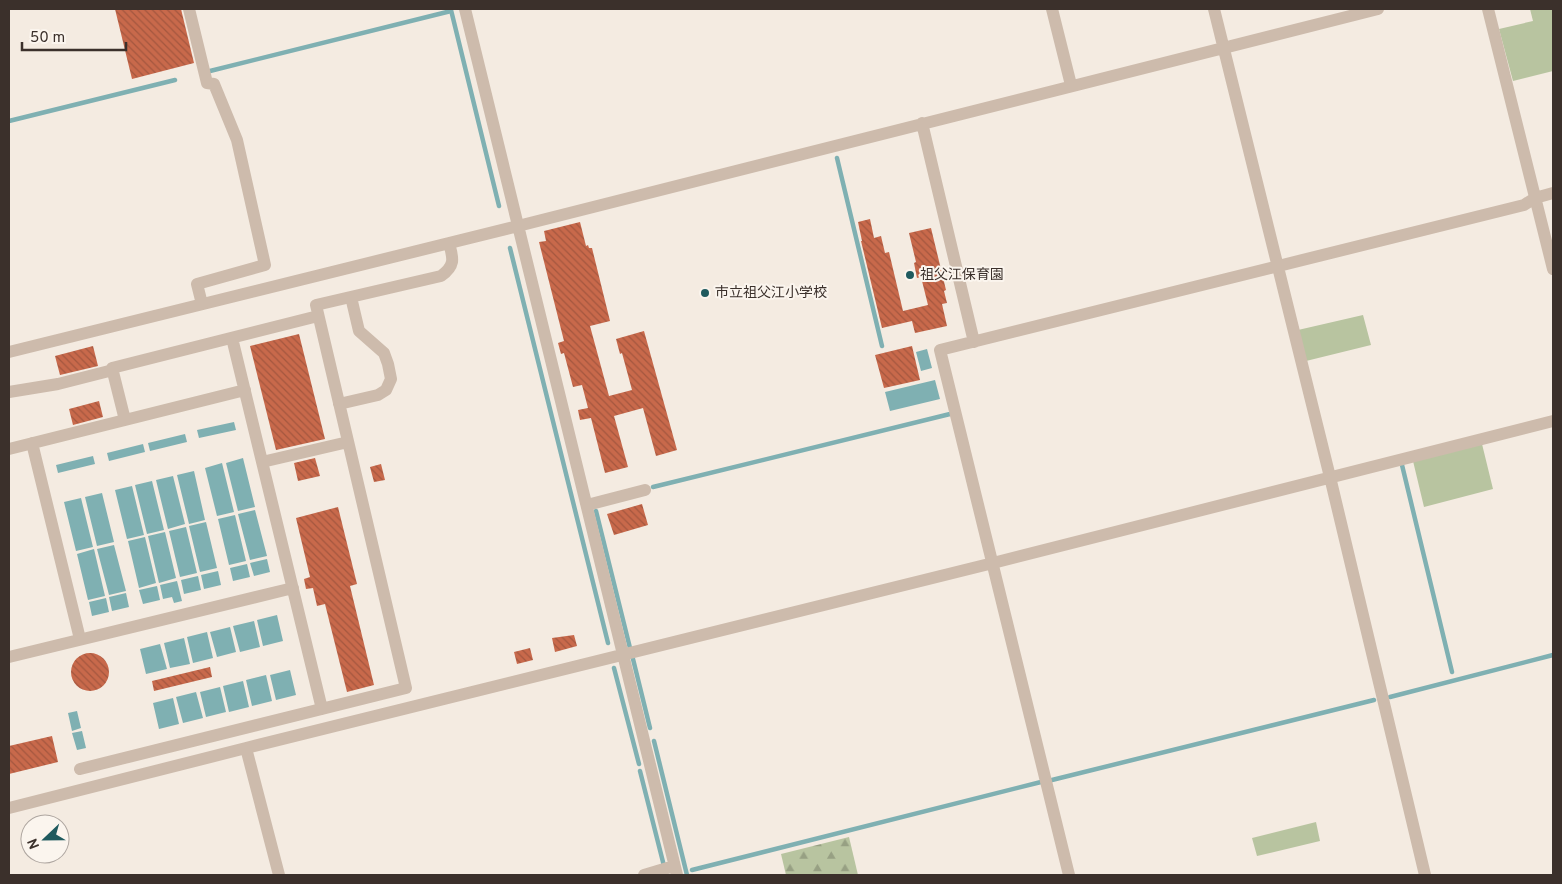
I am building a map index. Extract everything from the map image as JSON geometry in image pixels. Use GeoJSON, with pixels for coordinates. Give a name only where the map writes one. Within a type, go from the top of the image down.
{"type":"FeatureCollection","features":[{"type":"Feature","properties":{"kind":"street"},"geometry":{"type":"LineString","coordinates":[[189,9],[207,83],[214,84],[237,140],[265,265],[197,284],[202,304]]}},
{"type":"Feature","properties":{"kind":"street"},"geometry":{"type":"LineString","coordinates":[[465,9],[676,871],[644,875]]}},
{"type":"Feature","properties":{"kind":"street"},"geometry":{"type":"LineString","coordinates":[[1052,9],[1071,86]]}},
{"type":"Feature","properties":{"kind":"street"},"geometry":{"type":"LineString","coordinates":[[1214,9],[1330,477],[1425,875]]}},
{"type":"Feature","properties":{"kind":"street"},"geometry":{"type":"LineString","coordinates":[[9,352],[1378,9]]}},
{"type":"Feature","properties":{"kind":"street"},"geometry":{"type":"LineString","coordinates":[[1488,9],[1553,269]]}},
{"type":"Feature","properties":{"kind":"street"},"geometry":{"type":"LineString","coordinates":[[922,123],[974,342]]}},
{"type":"Feature","properties":{"kind":"street"},"geometry":{"type":"LineString","coordinates":[[1069,875],[940,350],[1524,205],[1535,198],[1553,193]]}},
{"type":"Feature","properties":{"kind":"street"},"geometry":{"type":"LineString","coordinates":[[80,769],[406,688],[316,305],[441,276],[450,270],[453,259],[449,243]]}},
{"type":"Feature","properties":{"kind":"street"},"geometry":{"type":"LineString","coordinates":[[339,404],[378,395],[386,390],[391,379],[384,353],[359,331],[351,297]]}},
{"type":"Feature","properties":{"kind":"street"},"geometry":{"type":"LineString","coordinates":[[9,392],[58,384],[113,370],[112,368],[318,316]]}},
{"type":"Feature","properties":{"kind":"street"},"geometry":{"type":"LineString","coordinates":[[232,338],[322,709]]}},
{"type":"Feature","properties":{"kind":"street"},"geometry":{"type":"LineString","coordinates":[[113,370],[125,420]]}},
{"type":"Feature","properties":{"kind":"street"},"geometry":{"type":"LineString","coordinates":[[9,449],[245,390]]}},
{"type":"Feature","properties":{"kind":"street"},"geometry":{"type":"LineString","coordinates":[[9,808],[1553,421]]}},
{"type":"Feature","properties":{"kind":"street"},"geometry":{"type":"LineString","coordinates":[[262,462],[348,442]]}},
{"type":"Feature","properties":{"kind":"street"},"geometry":{"type":"LineString","coordinates":[[32,443],[80,640]]}},
{"type":"Feature","properties":{"kind":"street"},"geometry":{"type":"LineString","coordinates":[[587,505],[645,490]]}},
{"type":"Feature","properties":{"kind":"street"},"geometry":{"type":"LineString","coordinates":[[9,657],[293,588]]}},
{"type":"Feature","properties":{"kind":"street"},"geometry":{"type":"LineString","coordinates":[[246,748],[279,875]]}},
{"type":"Feature","properties":{"kind":"green space"},"geometry":{"type":"Polygon","coordinates":[[[1530,9],[1553,9],[1553,71],[1513,81],[1499,29],[1533,21],[1530,9]]]}},
{"type":"Feature","properties":{"kind":"green space"},"geometry":{"type":"Polygon","coordinates":[[[1363,315],[1371,345],[1306,361],[1298,330],[1363,315]]]}},
{"type":"Feature","properties":{"kind":"green space"},"geometry":{"type":"Polygon","coordinates":[[[1482,444],[1493,489],[1424,507],[1413,461],[1482,444]]]}},
{"type":"Feature","properties":{"kind":"green space"},"geometry":{"type":"Polygon","coordinates":[[[1316,822],[1320,841],[1257,856],[1252,838],[1316,822]]]}},
{"type":"Feature","properties":{"kind":"green space"},"geometry":{"type":"Polygon","coordinates":[[[849,837],[858,875],[786,875],[781,854],[849,837]]]}},
{"type":"Feature","properties":{"kind":"water"},"geometry":{"type":"Polygon","coordinates":[[[927,349],[932,368],[921,371],[916,352],[927,349]]]}},
{"type":"Feature","properties":{"kind":"water"},"geometry":{"type":"Polygon","coordinates":[[[935,380],[940,399],[890,411],[885,392],[935,380]]]}},
{"type":"Feature","properties":{"kind":"water"},"geometry":{"type":"Polygon","coordinates":[[[234,422],[236,430],[199,438],[197,430],[234,422]]]}},
{"type":"Feature","properties":{"kind":"water"},"geometry":{"type":"Polygon","coordinates":[[[185,434],[187,442],[150,451],[148,443],[185,434]]]}},
{"type":"Feature","properties":{"kind":"water"},"geometry":{"type":"Polygon","coordinates":[[[143,444],[145,452],[109,461],[107,453],[143,444]]]}},
{"type":"Feature","properties":{"kind":"water"},"geometry":{"type":"Polygon","coordinates":[[[93,456],[95,464],[58,473],[56,465],[93,456]]]}},
{"type":"Feature","properties":{"kind":"water"},"geometry":{"type":"Polygon","coordinates":[[[243,458],[255,507],[238,511],[226,463],[243,458]]]}},
{"type":"Feature","properties":{"kind":"water"},"geometry":{"type":"Polygon","coordinates":[[[222,463],[234,512],[217,516],[205,468],[222,463]]]}},
{"type":"Feature","properties":{"kind":"water"},"geometry":{"type":"Polygon","coordinates":[[[194,471],[205,520],[189,524],[177,475],[194,471]]]}},
{"type":"Feature","properties":{"kind":"water"},"geometry":{"type":"Polygon","coordinates":[[[173,476],[185,524],[168,529],[156,480],[173,476]]]}},
{"type":"Feature","properties":{"kind":"water"},"geometry":{"type":"Polygon","coordinates":[[[152,481],[164,530],[147,534],[135,485],[152,481]]]}},
{"type":"Feature","properties":{"kind":"water"},"geometry":{"type":"Polygon","coordinates":[[[132,486],[144,535],[127,539],[115,490],[132,486]]]}},
{"type":"Feature","properties":{"kind":"water"},"geometry":{"type":"Polygon","coordinates":[[[102,493],[114,542],[97,546],[85,497],[102,493]]]}},
{"type":"Feature","properties":{"kind":"water"},"geometry":{"type":"Polygon","coordinates":[[[81,498],[93,547],[76,551],[64,502],[81,498]]]}},
{"type":"Feature","properties":{"kind":"water"},"geometry":{"type":"Polygon","coordinates":[[[255,510],[267,556],[250,560],[238,514],[255,510]]]}},
{"type":"Feature","properties":{"kind":"water"},"geometry":{"type":"Polygon","coordinates":[[[235,515],[246,561],[229,565],[218,519],[235,515]]]}},
{"type":"Feature","properties":{"kind":"water"},"geometry":{"type":"Polygon","coordinates":[[[206,522],[217,568],[200,572],[189,526],[206,522]]]}},
{"type":"Feature","properties":{"kind":"water"},"geometry":{"type":"Polygon","coordinates":[[[186,527],[197,573],[180,577],[169,531],[186,527]]]}},
{"type":"Feature","properties":{"kind":"water"},"geometry":{"type":"Polygon","coordinates":[[[165,532],[176,578],[159,583],[148,536],[165,532]]]}},
{"type":"Feature","properties":{"kind":"water"},"geometry":{"type":"Polygon","coordinates":[[[145,537],[156,583],[139,588],[128,541],[145,537]]]}},
{"type":"Feature","properties":{"kind":"water"},"geometry":{"type":"Polygon","coordinates":[[[114,545],[126,591],[109,595],[97,549],[114,545]]]}},
{"type":"Feature","properties":{"kind":"water"},"geometry":{"type":"Polygon","coordinates":[[[94,549],[105,596],[88,600],[77,554],[94,549]]]}},
{"type":"Feature","properties":{"kind":"water"},"geometry":{"type":"Polygon","coordinates":[[[267,559],[270,572],[254,576],[250,563],[267,559]]]}},
{"type":"Feature","properties":{"kind":"water"},"geometry":{"type":"Polygon","coordinates":[[[247,564],[250,577],[233,581],[230,568],[247,564]]]}},
{"type":"Feature","properties":{"kind":"water"},"geometry":{"type":"Polygon","coordinates":[[[218,571],[221,585],[204,589],[201,575],[218,571]]]}},
{"type":"Feature","properties":{"kind":"water"},"geometry":{"type":"Polygon","coordinates":[[[198,576],[201,590],[184,594],[181,580],[198,576]]]}},
{"type":"Feature","properties":{"kind":"water"},"geometry":{"type":"Polygon","coordinates":[[[177,581],[182,601],[174,603],[172,597],[163,599],[160,585],[177,581]]]}},
{"type":"Feature","properties":{"kind":"water"},"geometry":{"type":"Polygon","coordinates":[[[157,586],[160,600],[143,604],[139,590],[157,586]]]}},
{"type":"Feature","properties":{"kind":"water"},"geometry":{"type":"Polygon","coordinates":[[[126,593],[129,607],[112,611],[109,597],[126,593]]]}},
{"type":"Feature","properties":{"kind":"water"},"geometry":{"type":"Polygon","coordinates":[[[106,598],[109,612],[92,616],[89,602],[106,598]]]}},
{"type":"Feature","properties":{"kind":"water"},"geometry":{"type":"Polygon","coordinates":[[[277,615],[283,641],[263,646],[257,620],[277,615]]]}},
{"type":"Feature","properties":{"kind":"water"},"geometry":{"type":"Polygon","coordinates":[[[254,621],[260,647],[240,652],[233,626],[254,621]]]}},
{"type":"Feature","properties":{"kind":"water"},"geometry":{"type":"Polygon","coordinates":[[[230,627],[236,652],[217,657],[210,632],[230,627]]]}},
{"type":"Feature","properties":{"kind":"water"},"geometry":{"type":"Polygon","coordinates":[[[207,632],[213,658],[193,663],[187,637],[207,632]]]}},
{"type":"Feature","properties":{"kind":"water"},"geometry":{"type":"Polygon","coordinates":[[[184,638],[190,664],[170,668],[164,643],[184,638]]]}},
{"type":"Feature","properties":{"kind":"water"},"geometry":{"type":"Polygon","coordinates":[[[160,644],[167,669],[146,674],[140,649],[160,644]]]}},
{"type":"Feature","properties":{"kind":"water"},"geometry":{"type":"Polygon","coordinates":[[[290,670],[296,695],[276,700],[270,675],[290,670]]]}},
{"type":"Feature","properties":{"kind":"water"},"geometry":{"type":"Polygon","coordinates":[[[266,675],[272,701],[252,706],[246,680],[266,675]]]}},
{"type":"Feature","properties":{"kind":"water"},"geometry":{"type":"Polygon","coordinates":[[[243,681],[249,707],[229,712],[223,686],[243,681]]]}},
{"type":"Feature","properties":{"kind":"water"},"geometry":{"type":"Polygon","coordinates":[[[220,687],[226,712],[206,717],[200,692],[220,687]]]}},
{"type":"Feature","properties":{"kind":"water"},"geometry":{"type":"Polygon","coordinates":[[[196,692],[203,718],[183,723],[176,697],[196,692]]]}},
{"type":"Feature","properties":{"kind":"water"},"geometry":{"type":"Polygon","coordinates":[[[173,698],[179,724],[159,729],[153,703],[173,698]]]}},
{"type":"Feature","properties":{"kind":"water"},"geometry":{"type":"Polygon","coordinates":[[[77,711],[81,728],[72,731],[68,713],[77,711]]]}},
{"type":"Feature","properties":{"kind":"water"},"geometry":{"type":"Polygon","coordinates":[[[82,731],[86,748],[77,750],[72,733],[82,731]]]}},
{"type":"Feature","properties":{"kind":"building"},"geometry":{"type":"Polygon","coordinates":[[[115,9],[181,9],[194,63],[132,79],[115,9]]]}},
{"type":"Feature","properties":{"kind":"building"},"geometry":{"type":"Polygon","coordinates":[[[870,219],[874,238],[881,236],[885,253],[889,252],[903,311],[928,305],[921,277],[917,278],[914,263],[916,262],[909,233],[931,228],[946,290],[944,291],[947,303],[942,304],[947,326],[915,333],[912,321],[882,328],[858,222],[870,219]]]}},
{"type":"Feature","properties":{"kind":"building"},"geometry":{"type":"Polygon","coordinates":[[[580,222],[586,246],[588,245],[589,248],[592,248],[610,321],[590,326],[609,396],[632,390],[622,353],[620,354],[616,339],[644,331],[677,450],[656,456],[643,408],[614,416],[628,467],[605,473],[591,418],[580,420],[578,410],[588,408],[582,385],[573,387],[564,353],[561,354],[558,343],[564,341],[539,242],[546,241],[544,231],[580,222]]]}},
{"type":"Feature","properties":{"kind":"building"},"geometry":{"type":"Polygon","coordinates":[[[299,334],[325,439],[276,450],[250,346],[299,334]]]}},
{"type":"Feature","properties":{"kind":"building"},"geometry":{"type":"Polygon","coordinates":[[[93,346],[98,366],[60,375],[55,356],[93,346]]]}},
{"type":"Feature","properties":{"kind":"building"},"geometry":{"type":"Polygon","coordinates":[[[912,346],[920,380],[884,388],[875,355],[912,346]]]}},
{"type":"Feature","properties":{"kind":"building"},"geometry":{"type":"Polygon","coordinates":[[[99,401],[103,417],[73,425],[69,409],[99,401]]]}},
{"type":"Feature","properties":{"kind":"building"},"geometry":{"type":"Polygon","coordinates":[[[315,458],[320,476],[298,481],[294,463],[315,458]]]}},
{"type":"Feature","properties":{"kind":"building"},"geometry":{"type":"Polygon","coordinates":[[[381,464],[385,480],[374,482],[370,467],[381,464]]]}},
{"type":"Feature","properties":{"kind":"building"},"geometry":{"type":"Polygon","coordinates":[[[642,504],[648,525],[614,535],[607,514],[642,504]]]}},
{"type":"Feature","properties":{"kind":"building"},"geometry":{"type":"Polygon","coordinates":[[[338,507],[357,584],[350,586],[374,685],[347,692],[325,604],[317,606],[313,588],[306,589],[304,579],[310,577],[296,518],[338,507]]]}},
{"type":"Feature","properties":{"kind":"building"},"geometry":{"type":"Polygon","coordinates":[[[574,635],[577,646],[555,652],[552,638],[574,635]]]}},
{"type":"Feature","properties":{"kind":"building"},"geometry":{"type":"Polygon","coordinates":[[[530,648],[533,660],[517,664],[514,652],[530,648]]]}},
{"type":"Feature","properties":{"kind":"building"},"geometry":{"type":"Polygon","coordinates":[[[90,653],[104,658],[109,672],[104,686],[90,691],[76,686],[71,672],[76,658],[90,653]]]}},
{"type":"Feature","properties":{"kind":"building"},"geometry":{"type":"Polygon","coordinates":[[[210,667],[212,677],[154,691],[152,681],[210,667]]]}},
{"type":"Feature","properties":{"kind":"building"},"geometry":{"type":"Polygon","coordinates":[[[52,736],[58,762],[9,774],[9,746],[52,736]]]}},
{"type":"Feature","properties":{"kind":"waterway"},"geometry":{"type":"LineString","coordinates":[[451,10],[499,206]]}},
{"type":"Feature","properties":{"kind":"waterway"},"geometry":{"type":"LineString","coordinates":[[210,71],[451,11]]}},
{"type":"Feature","properties":{"kind":"waterway"},"geometry":{"type":"LineString","coordinates":[[9,121],[175,80]]}},
{"type":"Feature","properties":{"kind":"waterway"},"geometry":{"type":"LineString","coordinates":[[837,158],[882,346]]}},
{"type":"Feature","properties":{"kind":"waterway"},"geometry":{"type":"LineString","coordinates":[[510,248],[608,643]]}},
{"type":"Feature","properties":{"kind":"waterway"},"geometry":{"type":"LineString","coordinates":[[653,487],[950,414]]}},
{"type":"Feature","properties":{"kind":"waterway"},"geometry":{"type":"LineString","coordinates":[[1402,465],[1452,672]]}},
{"type":"Feature","properties":{"kind":"waterway"},"geometry":{"type":"LineString","coordinates":[[596,511],[630,648]]}},
{"type":"Feature","properties":{"kind":"waterway"},"geometry":{"type":"LineString","coordinates":[[1390,697],[1553,655]]}},
{"type":"Feature","properties":{"kind":"waterway"},"geometry":{"type":"LineString","coordinates":[[633,659],[650,728]]}},
{"type":"Feature","properties":{"kind":"waterway"},"geometry":{"type":"LineString","coordinates":[[614,668],[639,764]]}},
{"type":"Feature","properties":{"kind":"waterway"},"geometry":{"type":"LineString","coordinates":[[1052,780],[1374,700]]}},
{"type":"Feature","properties":{"kind":"waterway"},"geometry":{"type":"LineString","coordinates":[[654,741],[687,875]]}},
{"type":"Feature","properties":{"kind":"waterway"},"geometry":{"type":"LineString","coordinates":[[640,771],[664,866]]}},
{"type":"Feature","properties":{"kind":"waterway"},"geometry":{"type":"LineString","coordinates":[[692,870],[1041,782]]}},
{"type":"Feature","properties":{"kind":"place","name":"祖父江保育園"},"geometry":{"type":"Point","coordinates":[910,275]}},
{"type":"Feature","properties":{"kind":"place","name":"市立祖父江小学校"},"geometry":{"type":"Point","coordinates":[705,293]}}]}
